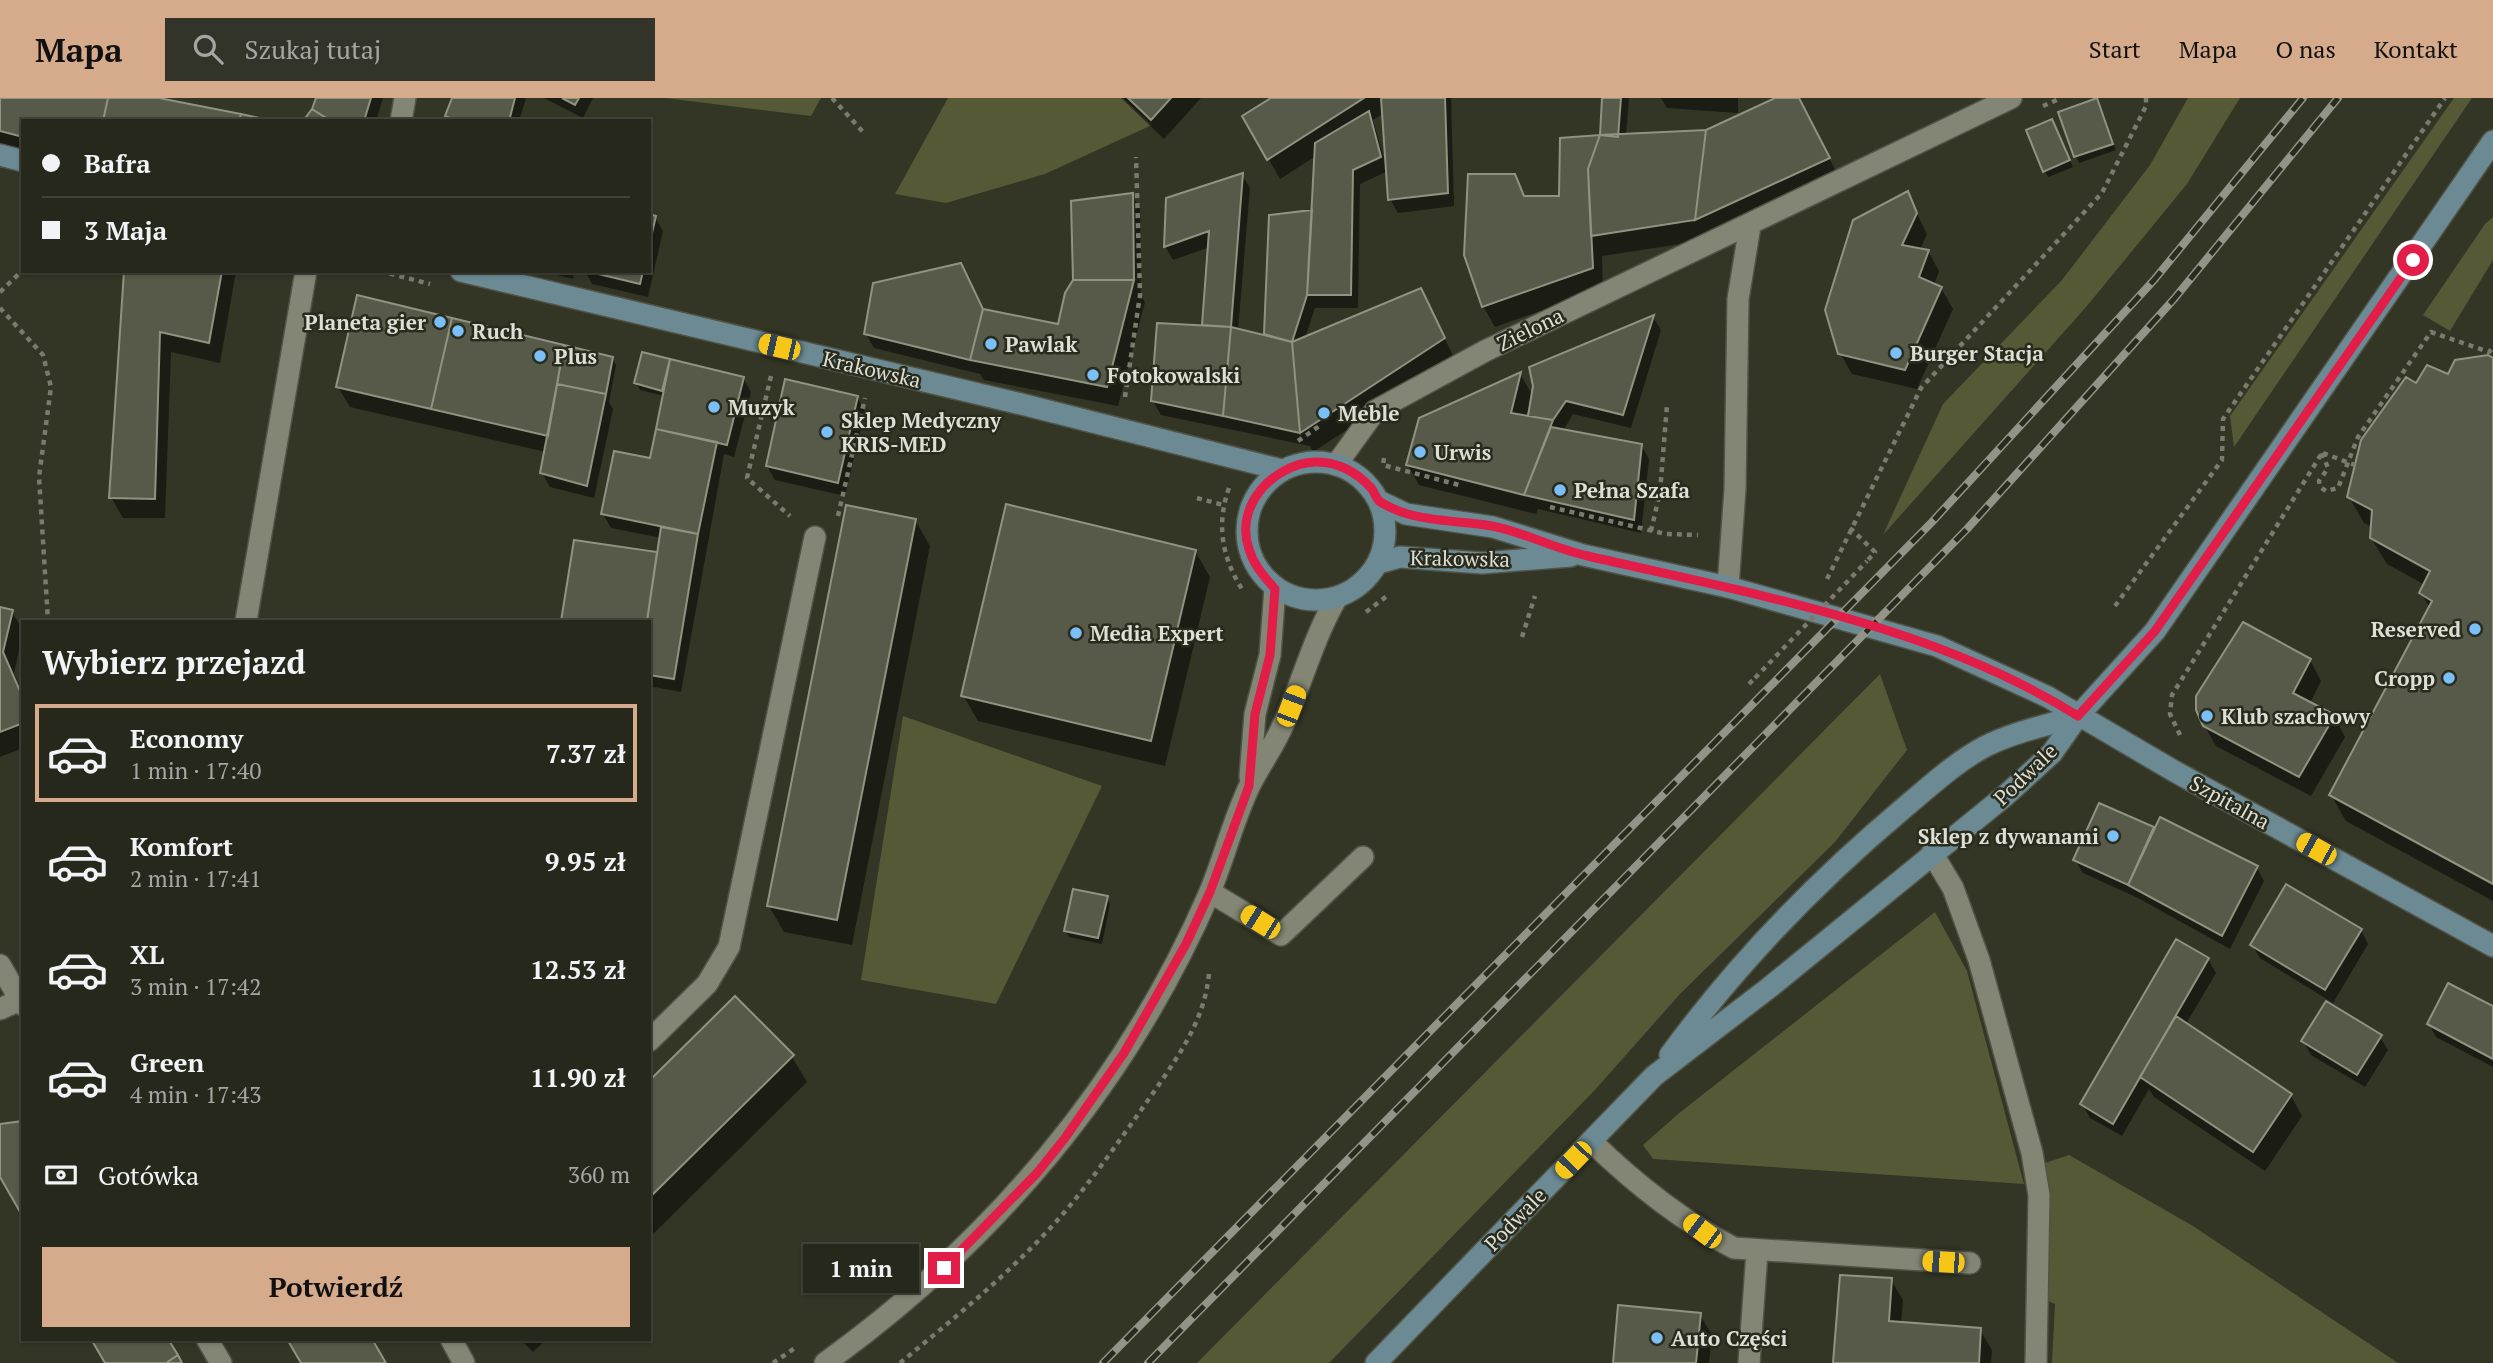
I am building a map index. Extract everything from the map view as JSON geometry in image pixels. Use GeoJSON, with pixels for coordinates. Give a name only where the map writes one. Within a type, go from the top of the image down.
{"type":"FeatureCollection","features":[{"type":"Feature","properties":{"kind":"street"},"geometry":{"type":"LineString","coordinates":[[401,119],[405,98]]}},
{"type":"Feature","properties":{"kind":"street","name":"Zielona"},"geometry":{"type":"LineString","coordinates":[[1336,465],[1376,411],[1485,351],[1718,237],[1750,226],[1931,134],[2011,98]]}},
{"type":"Feature","properties":{"kind":"street"},"geometry":{"type":"LineString","coordinates":[[2078,716],[2155,631],[2493,141]]}},
{"type":"Feature","properties":{"kind":"street"},"geometry":{"type":"LineString","coordinates":[[0,155],[21,160]]}},
{"type":"Feature","properties":{"kind":"street"},"geometry":{"type":"LineString","coordinates":[[1728,587],[1735,489],[1738,299],[1750,226]]}},
{"type":"Feature","properties":{"kind":"street"},"geometry":{"type":"LineString","coordinates":[[246,620],[306,273]]}},
{"type":"Feature","properties":{"kind":"street","name":"Krakowska"},"geometry":{"type":"LineString","coordinates":[[469,273],[1017,403],[1282,470]]}},
{"type":"Feature","properties":{"kind":"street"},"geometry":{"type":"LineString","coordinates":[[1317,462],[1336,465],[1363,480],[1379,501],[1386,530],[1379,563],[1357,588],[1336,598],[1313,601],[1275,589],[1256,568],[1247,547],[1246,525],[1252,503],[1264,485],[1282,470],[1317,462]]}},
{"type":"Feature","properties":{"kind":"street","name":"Krakowska"},"geometry":{"type":"LineString","coordinates":[[1379,501],[1406,514],[1493,527],[1583,555],[1728,587],[1937,646],[2048,697],[2078,716]]}},
{"type":"Feature","properties":{"kind":"street"},"geometry":{"type":"LineString","coordinates":[[651,1039],[707,984],[729,947],[815,537]]}},
{"type":"Feature","properties":{"kind":"street","name":"Krakowska"},"geometry":{"type":"LineString","coordinates":[[1379,563],[1401,557],[1482,563],[1583,555]]}},
{"type":"Feature","properties":{"kind":"street"},"geometry":{"type":"LineString","coordinates":[[1249,786],[1255,714],[1270,655],[1275,589]]}},
{"type":"Feature","properties":{"kind":"street"},"geometry":{"type":"LineString","coordinates":[[825,1363],[926,1284],[1044,1164],[1093,1100],[1153,1006],[1210,892],[1249,786],[1283,726],[1320,626],[1336,598]]}},
{"type":"Feature","properties":{"kind":"street","name":"Podwale"},"geometry":{"type":"LineString","coordinates":[[1654,1076],[1770,987],[2006,795],[2052,753],[2078,716]]}},
{"type":"Feature","properties":{"kind":"street","name":"Podwale"},"geometry":{"type":"LineString","coordinates":[[1376,1363],[1654,1076],[1709,1002],[1788,915],[1852,852],[1939,779],[1986,746],[2078,716]]}},
{"type":"Feature","properties":{"kind":"street","name":"Szpitalna"},"geometry":{"type":"LineString","coordinates":[[2078,716],[2493,947]]}},
{"type":"Feature","properties":{"kind":"street"},"geometry":{"type":"LineString","coordinates":[[1932,853],[1954,888],[1979,960],[2032,1153],[2039,1195],[2036,1363]]}},
{"type":"Feature","properties":{"kind":"street"},"geometry":{"type":"LineString","coordinates":[[1210,892],[1281,935],[1363,857]]}},
{"type":"Feature","properties":{"kind":"street"},"geometry":{"type":"LineString","coordinates":[[0,965],[21,1002],[0,1009]]}},
{"type":"Feature","properties":{"kind":"street"},"geometry":{"type":"LineString","coordinates":[[1591,1141],[1613,1163],[1702,1231],[1734,1248],[1757,1252],[1970,1263]]}},
{"type":"Feature","properties":{"kind":"street"},"geometry":{"type":"LineString","coordinates":[[1749,1363],[1757,1252]]}},
{"type":"Feature","properties":{"kind":"street"},"geometry":{"type":"LineString","coordinates":[[208,1341],[221,1363]]}},
{"type":"Feature","properties":{"kind":"street"},"geometry":{"type":"LineString","coordinates":[[453,1341],[464,1363]]}},
{"type":"Feature","properties":{"kind":"path"},"geometry":{"type":"LineString","coordinates":[[832,98],[864,133]]}},
{"type":"Feature","properties":{"kind":"path"},"geometry":{"type":"LineString","coordinates":[[2036,110],[2061,98]]}},
{"type":"Feature","properties":{"kind":"path"},"geometry":{"type":"LineString","coordinates":[[1827,579],[1921,388],[2102,193],[2146,106],[2146,98]]}},
{"type":"Feature","properties":{"kind":"path"},"geometry":{"type":"LineString","coordinates":[[2115,606],[2222,460],[2223,419],[2445,98]]}},
{"type":"Feature","properties":{"kind":"path"},"geometry":{"type":"LineString","coordinates":[[1124,406],[1140,295],[1136,158]]}},
{"type":"Feature","properties":{"kind":"path"},"geometry":{"type":"LineString","coordinates":[[0,292],[21,272]]}},
{"type":"Feature","properties":{"kind":"path"},"geometry":{"type":"LineString","coordinates":[[0,307],[43,355],[51,387],[39,477],[48,620]]}},
{"type":"Feature","properties":{"kind":"path"},"geometry":{"type":"LineString","coordinates":[[2322,452],[2328,468],[2319,481],[2320,487],[2326,491],[2338,488],[2358,437],[2431,332],[2489,352],[2493,348]]}},
{"type":"Feature","properties":{"kind":"path"},"geometry":{"type":"LineString","coordinates":[[779,347],[747,478],[815,537]]}},
{"type":"Feature","properties":{"kind":"path"},"geometry":{"type":"LineString","coordinates":[[1651,531],[1660,492],[1667,405]]}},
{"type":"Feature","properties":{"kind":"path"},"geometry":{"type":"LineString","coordinates":[[1294,444],[1324,423]]}},
{"type":"Feature","properties":{"kind":"path"},"geometry":{"type":"LineString","coordinates":[[2185,740],[2170,714],[2172,695],[2329,441]]}},
{"type":"Feature","properties":{"kind":"path"},"geometry":{"type":"LineString","coordinates":[[2322,452],[2355,465]]}},
{"type":"Feature","properties":{"kind":"path"},"geometry":{"type":"LineString","coordinates":[[1384,453],[1383,465],[1476,489]]}},
{"type":"Feature","properties":{"kind":"path"},"geometry":{"type":"LineString","coordinates":[[1231,482],[1223,505],[1220,529],[1228,563],[1246,596]]}},
{"type":"Feature","properties":{"kind":"path"},"geometry":{"type":"LineString","coordinates":[[1198,498],[1223,505]]}},
{"type":"Feature","properties":{"kind":"path"},"geometry":{"type":"LineString","coordinates":[[1543,505],[1651,531],[1689,537],[1707,528]]}},
{"type":"Feature","properties":{"kind":"path"},"geometry":{"type":"LineString","coordinates":[[1749,684],[1875,552],[1850,528]]}},
{"type":"Feature","properties":{"kind":"path"},"geometry":{"type":"LineString","coordinates":[[1360,617],[1397,592]]}},
{"type":"Feature","properties":{"kind":"path"},"geometry":{"type":"LineString","coordinates":[[1522,637],[1535,596]]}},
{"type":"Feature","properties":{"kind":"path"},"geometry":{"type":"LineString","coordinates":[[773,1363],[803,1343]]}},
{"type":"Feature","properties":{"kind":"green space"},"geometry":{"type":"Polygon","coordinates":[[[665,98],[821,98],[811,116],[665,98]]]}},
{"type":"Feature","properties":{"kind":"green space"},"geometry":{"type":"Polygon","coordinates":[[[948,98],[1123,98],[1152,125],[1045,174],[946,203],[895,194],[948,98]]]}},
{"type":"Feature","properties":{"kind":"green space"},"geometry":{"type":"Polygon","coordinates":[[[2188,98],[2240,98],[2187,184],[2087,306],[1883,535],[1943,404],[2062,280],[2150,165],[2188,98]]]}},
{"type":"Feature","properties":{"kind":"green space"},"geometry":{"type":"Polygon","coordinates":[[[2454,98],[2472,98],[2234,447],[2230,416],[2454,98]]]}},
{"type":"Feature","properties":{"kind":"green space"},"geometry":{"type":"Polygon","coordinates":[[[2493,217],[2493,260],[2450,331],[2423,315],[2485,224],[2493,217]]]}},
{"type":"Feature","properties":{"kind":"green space"},"geometry":{"type":"Polygon","coordinates":[[[1880,674],[1907,750],[1835,842],[1680,994],[1594,1091],[1329,1363],[1197,1363],[1880,674]]]}},
{"type":"Feature","properties":{"kind":"green space"},"geometry":{"type":"Polygon","coordinates":[[[903,716],[1102,786],[996,1004],[861,980],[903,716]]]}},
{"type":"Feature","properties":{"kind":"green space"},"geometry":{"type":"Polygon","coordinates":[[[1935,912],[1967,971],[2024,1184],[1653,1159],[1643,1145],[1678,1114],[1935,912]]]}},
{"type":"Feature","properties":{"kind":"green space"},"geometry":{"type":"Polygon","coordinates":[[[2069,1155],[2193,1226],[2398,1363],[2052,1363],[2055,1304],[2046,1300],[2045,1163],[2069,1155]]]}},
{"type":"Feature","properties":{"kind":"building"},"geometry":{"type":"Polygon","coordinates":[[[0,98],[108,98],[103,119],[21,119],[21,136],[0,131],[0,98]]]}},
{"type":"Feature","properties":{"kind":"building"},"geometry":{"type":"Polygon","coordinates":[[[108,98],[159,98],[241,114],[240,119],[103,119],[108,98]]]}},
{"type":"Feature","properties":{"kind":"building"},"geometry":{"type":"Polygon","coordinates":[[[316,98],[371,98],[365,119],[328,119],[312,109],[316,98]]]}},
{"type":"Feature","properties":{"kind":"building"},"geometry":{"type":"Polygon","coordinates":[[[452,98],[515,98],[510,119],[452,119],[445,116],[452,98]]]}},
{"type":"Feature","properties":{"kind":"building"},"geometry":{"type":"Polygon","coordinates":[[[562,98],[579,98],[575,105],[562,98]]]}},
{"type":"Feature","properties":{"kind":"building"},"geometry":{"type":"Polygon","coordinates":[[[1128,98],[1171,98],[1151,120],[1128,98]]]}},
{"type":"Feature","properties":{"kind":"building"},"geometry":{"type":"Polygon","coordinates":[[[1271,98],[1364,98],[1267,160],[1242,116],[1271,98]]]}},
{"type":"Feature","properties":{"kind":"building"},"geometry":{"type":"Polygon","coordinates":[[[1381,98],[1445,98],[1448,193],[1388,200],[1381,98]]]}},
{"type":"Feature","properties":{"kind":"building"},"geometry":{"type":"Polygon","coordinates":[[[1602,98],[1621,98],[1618,137],[1600,135],[1602,98]]]}},
{"type":"Feature","properties":{"kind":"building"},"geometry":{"type":"Polygon","coordinates":[[[1775,98],[1799,98],[1830,158],[1695,220],[1706,130],[1775,98]]]}},
{"type":"Feature","properties":{"kind":"building"},"geometry":{"type":"Polygon","coordinates":[[[2097,98],[2113,144],[2074,157],[2058,112],[2097,98]]]}},
{"type":"Feature","properties":{"kind":"building"},"geometry":{"type":"Polygon","coordinates":[[[312,109],[328,119],[304,119],[312,109]]]}},
{"type":"Feature","properties":{"kind":"building"},"geometry":{"type":"Polygon","coordinates":[[[1369,111],[1381,157],[1353,170],[1351,295],[1307,295],[1315,143],[1369,111]]]}},
{"type":"Feature","properties":{"kind":"building"},"geometry":{"type":"Polygon","coordinates":[[[241,114],[264,119],[240,119],[241,114]]]}},
{"type":"Feature","properties":{"kind":"building"},"geometry":{"type":"Polygon","coordinates":[[[2052,119],[2070,160],[2043,172],[2026,130],[2052,119]]]}},
{"type":"Feature","properties":{"kind":"building"},"geometry":{"type":"Polygon","coordinates":[[[1706,130],[1695,220],[1591,236],[1588,169],[1600,135],[1706,130]]]}},
{"type":"Feature","properties":{"kind":"building"},"geometry":{"type":"Polygon","coordinates":[[[1600,135],[1588,169],[1593,268],[1482,307],[1464,255],[1468,174],[1515,174],[1524,196],[1559,196],[1560,138],[1600,135]]]}},
{"type":"Feature","properties":{"kind":"building"},"geometry":{"type":"Polygon","coordinates":[[[1243,173],[1231,327],[1202,325],[1209,231],[1164,247],[1166,198],[1243,173]]]}},
{"type":"Feature","properties":{"kind":"building"},"geometry":{"type":"Polygon","coordinates":[[[1908,191],[1917,213],[1902,245],[1929,250],[1919,277],[1942,287],[1905,370],[1838,354],[1825,310],[1853,220],[1908,191]]]}},
{"type":"Feature","properties":{"kind":"building"},"geometry":{"type":"Polygon","coordinates":[[[1133,193],[1134,280],[1073,280],[1071,201],[1133,193]]]}},
{"type":"Feature","properties":{"kind":"building"},"geometry":{"type":"Polygon","coordinates":[[[1312,210],[1307,295],[1292,342],[1264,334],[1269,215],[1312,210]]]}},
{"type":"Feature","properties":{"kind":"building"},"geometry":{"type":"Polygon","coordinates":[[[651,215],[656,216],[651,237],[651,215]]]}},
{"type":"Feature","properties":{"kind":"building"},"geometry":{"type":"Polygon","coordinates":[[[961,263],[983,309],[970,360],[864,334],[873,283],[961,263]]]}},
{"type":"Feature","properties":{"kind":"building"},"geometry":{"type":"Polygon","coordinates":[[[124,273],[222,273],[209,343],[160,332],[155,499],[109,498],[124,273]]]}},
{"type":"Feature","properties":{"kind":"building"},"geometry":{"type":"Polygon","coordinates":[[[594,273],[643,273],[640,284],[594,273]]]}},
{"type":"Feature","properties":{"kind":"building"},"geometry":{"type":"Polygon","coordinates":[[[1073,280],[1134,280],[1107,387],[970,360],[983,309],[1058,324],[1065,293],[1073,280]]]}},
{"type":"Feature","properties":{"kind":"building"},"geometry":{"type":"Polygon","coordinates":[[[1421,288],[1445,338],[1300,433],[1292,342],[1421,288]]]}},
{"type":"Feature","properties":{"kind":"building"},"geometry":{"type":"Polygon","coordinates":[[[357,295],[452,318],[431,409],[336,387],[357,295]]]}},
{"type":"Feature","properties":{"kind":"building"},"geometry":{"type":"Polygon","coordinates":[[[1654,315],[1623,415],[1566,401],[1553,420],[1528,416],[1533,386],[1529,367],[1654,315]]]}},
{"type":"Feature","properties":{"kind":"building"},"geometry":{"type":"Polygon","coordinates":[[[452,318],[564,345],[548,436],[431,409],[452,318]]]}},
{"type":"Feature","properties":{"kind":"building"},"geometry":{"type":"Polygon","coordinates":[[[1157,323],[1231,327],[1223,416],[1151,401],[1157,323]]]}},
{"type":"Feature","properties":{"kind":"building"},"geometry":{"type":"Polygon","coordinates":[[[1231,327],[1292,342],[1300,433],[1223,416],[1231,327]]]}},
{"type":"Feature","properties":{"kind":"building"},"geometry":{"type":"Polygon","coordinates":[[[564,345],[613,357],[606,394],[557,384],[564,345]]]}},
{"type":"Feature","properties":{"kind":"building"},"geometry":{"type":"Polygon","coordinates":[[[642,352],[670,359],[662,391],[634,383],[642,352]]]}},
{"type":"Feature","properties":{"kind":"building"},"geometry":{"type":"Polygon","coordinates":[[[2488,355],[2493,358],[2493,884],[2329,795],[2432,601],[2419,593],[2430,571],[2370,538],[2372,510],[2347,497],[2361,440],[2406,377],[2416,383],[2427,365],[2448,374],[2455,360],[2488,355]]]}},
{"type":"Feature","properties":{"kind":"building"},"geometry":{"type":"Polygon","coordinates":[[[670,359],[744,377],[727,445],[656,429],[670,359]]]}},
{"type":"Feature","properties":{"kind":"building"},"geometry":{"type":"Polygon","coordinates":[[[1521,372],[1511,413],[1553,420],[1524,495],[1406,465],[1419,418],[1521,372]]]}},
{"type":"Feature","properties":{"kind":"building"},"geometry":{"type":"Polygon","coordinates":[[[785,379],[858,396],[838,483],[766,466],[785,379]]]}},
{"type":"Feature","properties":{"kind":"building"},"geometry":{"type":"Polygon","coordinates":[[[557,384],[606,394],[587,486],[540,473],[557,384]]]}},
{"type":"Feature","properties":{"kind":"building"},"geometry":{"type":"Polygon","coordinates":[[[1551,427],[1642,444],[1634,520],[1524,495],[1551,427]]]}},
{"type":"Feature","properties":{"kind":"building"},"geometry":{"type":"Polygon","coordinates":[[[656,429],[717,442],[698,534],[601,514],[614,451],[650,458],[656,429]]]}},
{"type":"Feature","properties":{"kind":"building","name":"Media Expert"},"geometry":{"type":"Polygon","coordinates":[[[1006,504],[1196,550],[1151,741],[961,696],[1006,504]]]}},
{"type":"Feature","properties":{"kind":"building"},"geometry":{"type":"Polygon","coordinates":[[[846,505],[916,519],[837,920],[767,906],[846,505]]]}},
{"type":"Feature","properties":{"kind":"building"},"geometry":{"type":"Polygon","coordinates":[[[661,527],[698,534],[674,679],[651,675],[651,620],[647,620],[661,527]]]}},
{"type":"Feature","properties":{"kind":"building"},"geometry":{"type":"Polygon","coordinates":[[[574,540],[657,552],[647,620],[561,620],[574,540]]]}},
{"type":"Feature","properties":{"kind":"building"},"geometry":{"type":"Polygon","coordinates":[[[0,607],[13,610],[3,652],[21,693],[21,724],[0,732],[0,607]]]}},
{"type":"Feature","properties":{"kind":"building"},"geometry":{"type":"Polygon","coordinates":[[[2243,622],[2311,659],[2293,693],[2335,715],[2299,777],[2203,726],[2196,710],[2196,696],[2243,622]]]}},
{"type":"Feature","properties":{"kind":"building"},"geometry":{"type":"Polygon","coordinates":[[[2099,803],[2154,827],[2128,885],[2073,860],[2099,803]]]}},
{"type":"Feature","properties":{"kind":"building"},"geometry":{"type":"Polygon","coordinates":[[[2160,817],[2258,866],[2222,936],[2128,885],[2160,817]]]}},
{"type":"Feature","properties":{"kind":"building"},"geometry":{"type":"Polygon","coordinates":[[[2286,884],[2362,929],[2325,990],[2250,945],[2286,884]]]}},
{"type":"Feature","properties":{"kind":"building"},"geometry":{"type":"Polygon","coordinates":[[[1073,889],[1108,896],[1098,938],[1064,931],[1073,889]]]}},
{"type":"Feature","properties":{"kind":"building"},"geometry":{"type":"Polygon","coordinates":[[[2176,939],[2209,958],[2113,1124],[2080,1104],[2176,939]]]}},
{"type":"Feature","properties":{"kind":"building"},"geometry":{"type":"Polygon","coordinates":[[[2448,983],[2493,1006],[2493,1059],[2427,1024],[2448,983]]]}},
{"type":"Feature","properties":{"kind":"building"},"geometry":{"type":"Polygon","coordinates":[[[735,996],[794,1055],[651,1196],[651,1079],[735,996]]]}},
{"type":"Feature","properties":{"kind":"building"},"geometry":{"type":"Polygon","coordinates":[[[2326,1001],[2382,1035],[2357,1075],[2301,1041],[2326,1001]]]}},
{"type":"Feature","properties":{"kind":"building"},"geometry":{"type":"Polygon","coordinates":[[[2176,1016],[2292,1094],[2253,1152],[2140,1077],[2176,1016]]]}},
{"type":"Feature","properties":{"kind":"building"},"geometry":{"type":"Polygon","coordinates":[[[21,1121],[21,1214],[0,1177],[0,1124],[21,1121]]]}},
{"type":"Feature","properties":{"kind":"building"},"geometry":{"type":"Polygon","coordinates":[[[1840,1275],[1892,1278],[1889,1321],[1981,1328],[1979,1363],[1833,1363],[1840,1275]]]}},
{"type":"Feature","properties":{"kind":"building","name":"Auto Części"},"geometry":{"type":"Polygon","coordinates":[[[1618,1305],[1701,1313],[1696,1363],[1613,1363],[1618,1305]]]}},
{"type":"Feature","properties":{"kind":"building"},"geometry":{"type":"Polygon","coordinates":[[[92,1341],[169,1341],[178,1355],[166,1363],[105,1363],[92,1341]]]}},
{"type":"Feature","properties":{"kind":"building"},"geometry":{"type":"Polygon","coordinates":[[[288,1341],[373,1341],[386,1363],[301,1363],[288,1341]]]}},
{"type":"Feature","properties":{"kind":"building"},"geometry":{"type":"Polygon","coordinates":[[[178,1355],[182,1363],[166,1363],[178,1355]]]}},
{"type":"Feature","properties":{"kind":"railway"},"geometry":{"type":"LineString","coordinates":[[1103,1363],[1932,522],[2154,280],[2303,98]]}},
{"type":"Feature","properties":{"kind":"railway"},"geometry":{"type":"LineString","coordinates":[[1148,1363],[1967,529],[2174,299],[2338,98]]}},
{"type":"Feature","properties":{"kind":"place","name":"Planeta gier"},"geometry":{"type":"Point","coordinates":[440,322]}},
{"type":"Feature","properties":{"kind":"place","name":"Ruch"},"geometry":{"type":"Point","coordinates":[458,331]}},
{"type":"Feature","properties":{"kind":"place","name":"Pawlak"},"geometry":{"type":"Point","coordinates":[991,344]}},
{"type":"Feature","properties":{"kind":"place","name":"Burger Stacja"},"geometry":{"type":"Point","coordinates":[1896,353]}},
{"type":"Feature","properties":{"kind":"place","name":"Plus"},"geometry":{"type":"Point","coordinates":[540,356]}},
{"type":"Feature","properties":{"kind":"place","name":"Fotokowalski"},"geometry":{"type":"Point","coordinates":[1093,375]}},
{"type":"Feature","properties":{"kind":"place","name":"Muzyk"},"geometry":{"type":"Point","coordinates":[714,407]}},
{"type":"Feature","properties":{"kind":"place","name":"Meble"},"geometry":{"type":"Point","coordinates":[1324,413]}},
{"type":"Feature","properties":{"kind":"place","name":"Sklep Medyczny KRIS-MED"},"geometry":{"type":"Point","coordinates":[827,432]}},
{"type":"Feature","properties":{"kind":"place","name":"Urwis"},"geometry":{"type":"Point","coordinates":[1420,452]}},
{"type":"Feature","properties":{"kind":"place","name":"Pełna Szafa"},"geometry":{"type":"Point","coordinates":[1560,490]}},
{"type":"Feature","properties":{"kind":"place","name":"Reserved"},"geometry":{"type":"Point","coordinates":[2475,629]}},
{"type":"Feature","properties":{"kind":"place","name":"Media Expert"},"geometry":{"type":"Point","coordinates":[1076,633]}},
{"type":"Feature","properties":{"kind":"place","name":"Cropp"},"geometry":{"type":"Point","coordinates":[2449,678]}},
{"type":"Feature","properties":{"kind":"place","name":"Klub szachowy"},"geometry":{"type":"Point","coordinates":[2207,716]}},
{"type":"Feature","properties":{"kind":"place","name":"Sklep z dywanami"},"geometry":{"type":"Point","coordinates":[2113,836]}},
{"type":"Feature","properties":{"kind":"place","name":"Auto Części"},"geometry":{"type":"Point","coordinates":[1657,1338]}},
{"type":"Feature","properties":{"kind":"route"},"geometry":{"type":"LineString","coordinates":[[944,1268],[1037,1173],[1093,1100],[1153,1006],[1210,892],[1249,786],[1255,714],[1270,655],[1273,626],[1275,589],[1256,568],[1247,547],[1246,525],[1252,503],[1264,485],[1282,470],[1317,462],[1336,465],[1350,470],[1363,480],[1379,501],[1406,514],[1493,527],[1583,555],[1728,587],[1937,646],[2048,697],[2078,716],[2155,631],[2413,260]]}}]}
